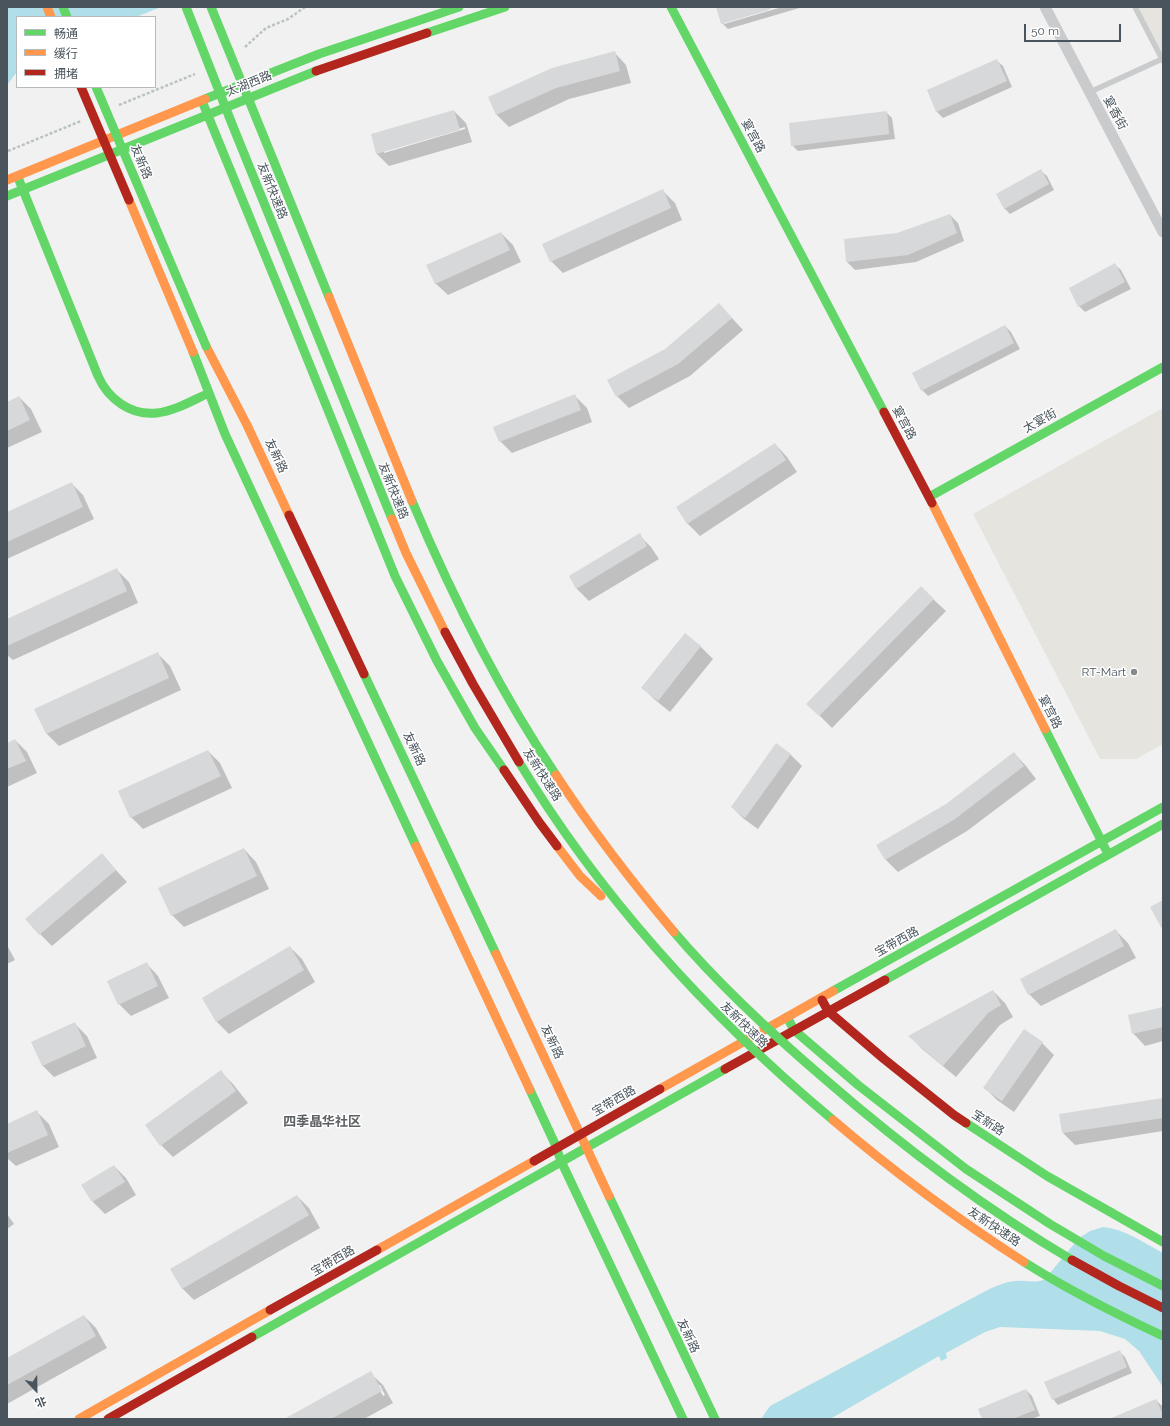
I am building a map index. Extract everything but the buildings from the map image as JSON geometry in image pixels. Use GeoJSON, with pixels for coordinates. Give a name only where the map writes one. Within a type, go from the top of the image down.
{"type":"FeatureCollection","features":[{"type":"Feature","properties":{"kind":"main road"},"geometry":{"type":"LineString","coordinates":[[62,7],[66,16]]}},
{"type":"Feature","properties":{"kind":"main road","name":"友新快速路"},"geometry":{"type":"LineString","coordinates":[[186,7],[400,539],[431,607],[490,716],[537,790],[606,889],[713,1011],[769,1066],[898,1174],[946,1209],[1046,1275],[1102,1306],[1163,1336]]}},
{"type":"Feature","properties":{"kind":"main road","name":"友新快速路"},"geometry":{"type":"LineString","coordinates":[[211,7],[366,390],[431,545],[454,595],[491,667],[545,760],[583,815],[628,875],[667,923],[716,978],[789,1050],[870,1119],[963,1191],[1011,1223],[1054,1250],[1112,1283],[1163,1308]]}},
{"type":"Feature","properties":{"kind":"main road","name":"太湖西路"},"geometry":{"type":"LineString","coordinates":[[7,180],[319,54],[460,7]]}},
{"type":"Feature","properties":{"kind":"main road","name":"太湖西路"},"geometry":{"type":"LineString","coordinates":[[7,196],[324,68],[506,7]]}},
{"type":"Feature","properties":{"kind":"main road","name":"宴宫路"},"geometry":{"type":"LineString","coordinates":[[671,7],[929,497],[1108,854]]}},
{"type":"Feature","properties":{"kind":"main road"},"geometry":{"type":"LineString","coordinates":[[81,88],[193,352],[225,434],[561,1161],[683,1419]]}},
{"type":"Feature","properties":{"kind":"main road","name":"友新路"},"geometry":{"type":"LineString","coordinates":[[96,88],[206,346],[248,425],[715,1419]]}},
{"type":"Feature","properties":{"kind":"main road"},"geometry":{"type":"LineString","coordinates":[[202,101],[395,576],[414,617],[475,728],[562,855],[580,876],[664,956]]}},
{"type":"Feature","properties":{"kind":"main road"},"geometry":{"type":"LineString","coordinates":[[18,176],[95,367],[110,394],[125,407],[144,413],[151,413],[170,409],[209,393]]}},
{"type":"Feature","properties":{"kind":"main road","name":"太宴街"},"geometry":{"type":"LineString","coordinates":[[929,497],[1163,367]]}},
{"type":"Feature","properties":{"kind":"main road","name":"宝带西路"},"geometry":{"type":"LineString","coordinates":[[80,1419],[787,1017],[1163,807]]}},
{"type":"Feature","properties":{"kind":"main road"},"geometry":{"type":"LineString","coordinates":[[108,1419],[561,1161],[1163,824]]}},
{"type":"Feature","properties":{"kind":"main road","name":"宝新路"},"geometry":{"type":"LineString","coordinates":[[821,998],[828,1011],[884,1059],[954,1115],[1047,1176],[1163,1242]]}},
{"type":"Feature","properties":{"kind":"main road"},"geometry":{"type":"LineString","coordinates":[[787,1017],[794,1030],[858,1085],[966,1169],[1050,1224],[1104,1256],[1163,1286]]}},
{"type":"Feature","properties":{"kind":"street","name":"宴香街"},"geometry":{"type":"LineString","coordinates":[[1045,7],[1163,232]]}},
{"type":"Feature","properties":{"kind":"lane"},"geometry":{"type":"LineString","coordinates":[[1090,92],[1163,60],[1135,7]]}},
{"type":"Feature","properties":{"kind":"path"},"geometry":{"type":"LineString","coordinates":[[242,50],[266,28],[288,19],[305,7]]}},
{"type":"Feature","properties":{"kind":"path"},"geometry":{"type":"LineString","coordinates":[[118,106],[197,73]]}},
{"type":"Feature","properties":{"kind":"path"},"geometry":{"type":"LineString","coordinates":[[8,151],[81,121]]}},
{"type":"Feature","properties":{"kind":"shaded area"},"geometry":{"type":"Polygon","coordinates":[[[1137,7],[1163,7],[1163,58],[1137,7]]]}},
{"type":"Feature","properties":{"kind":"shaded area"},"geometry":{"type":"Polygon","coordinates":[[[1163,408],[1163,744],[1136,759],[1100,759],[973,514],[1163,408]]]}},
{"type":"Feature","properties":{"kind":"water"},"geometry":{"type":"Polygon","coordinates":[[[7,7],[161,7],[138,16],[16,16],[16,73],[7,85],[7,7]]]}},
{"type":"Feature","properties":{"kind":"water"},"geometry":{"type":"Polygon","coordinates":[[[1103,1227],[1127,1233],[1163,1253],[1163,1387],[1139,1351],[1125,1339],[1100,1331],[1000,1327],[985,1332],[946,1353],[947,1358],[941,1361],[939,1356],[830,1419],[761,1419],[770,1406],[988,1290],[1011,1282],[1035,1282],[1045,1279],[1079,1238],[1090,1231],[1103,1227]]]}},
{"type":"Feature","properties":{"kind":"traffic: fast"},"geometry":{"type":"LineString","coordinates":[[63,7],[67,16]]}},
{"type":"Feature","properties":{"kind":"traffic: fast"},"geometry":{"type":"LineString","coordinates":[[186,7],[392,519]]}},
{"type":"Feature","properties":{"kind":"traffic: fast"},"geometry":{"type":"LineString","coordinates":[[211,7],[329,297]]}},
{"type":"Feature","properties":{"kind":"traffic: fast"},"geometry":{"type":"LineString","coordinates":[[205,99],[319,54],[459,7]]}},
{"type":"Feature","properties":{"kind":"traffic: fast"},"geometry":{"type":"LineString","coordinates":[[427,33],[505,7]]}},
{"type":"Feature","properties":{"kind":"traffic: fast"},"geometry":{"type":"LineString","coordinates":[[671,7],[884,412]]}},
{"type":"Feature","properties":{"kind":"traffic: fast"},"geometry":{"type":"LineString","coordinates":[[7,196],[316,71]]}},
{"type":"Feature","properties":{"kind":"traffic: fast"},"geometry":{"type":"LineString","coordinates":[[96,88],[206,346]]}},
{"type":"Feature","properties":{"kind":"traffic: fast"},"geometry":{"type":"LineString","coordinates":[[202,101],[288,311]]}},
{"type":"Feature","properties":{"kind":"traffic: fast"},"geometry":{"type":"LineString","coordinates":[[19,180],[98,376],[102,384],[114,399],[138,412],[157,413],[184,405],[209,393]]}},
{"type":"Feature","properties":{"kind":"traffic: fast"},"geometry":{"type":"LineString","coordinates":[[288,311],[395,576],[437,661],[475,728],[504,770]]}},
{"type":"Feature","properties":{"kind":"traffic: fast"},"geometry":{"type":"LineString","coordinates":[[193,352],[225,434],[416,846]]}},
{"type":"Feature","properties":{"kind":"traffic: fast"},"geometry":{"type":"LineString","coordinates":[[929,497],[1163,367]]}},
{"type":"Feature","properties":{"kind":"traffic: fast"},"geometry":{"type":"LineString","coordinates":[[412,501],[443,572],[495,676],[556,775]]}},
{"type":"Feature","properties":{"kind":"traffic: fast"},"geometry":{"type":"LineString","coordinates":[[364,674],[496,954]]}},
{"type":"Feature","properties":{"kind":"traffic: fast"},"geometry":{"type":"LineString","coordinates":[[1045,729],[1107,852]]}},
{"type":"Feature","properties":{"kind":"traffic: fast"},"geometry":{"type":"LineString","coordinates":[[519,762],[551,812],[586,861],[622,908],[661,954],[744,1040],[833,1120]]}},
{"type":"Feature","properties":{"kind":"traffic: fast"},"geometry":{"type":"LineString","coordinates":[[833,991],[1163,807]]}},
{"type":"Feature","properties":{"kind":"traffic: fast"},"geometry":{"type":"LineString","coordinates":[[885,980],[1163,824]]}},
{"type":"Feature","properties":{"kind":"traffic: fast"},"geometry":{"type":"LineString","coordinates":[[674,932],[747,1009],[855,1105],[945,1176],[1007,1219],[1072,1260]]}},
{"type":"Feature","properties":{"kind":"traffic: fast"},"geometry":{"type":"LineString","coordinates":[[787,1017],[794,1030],[858,1085],[966,1169],[1050,1224],[1104,1256],[1163,1286]]}},
{"type":"Feature","properties":{"kind":"traffic: fast"},"geometry":{"type":"LineString","coordinates":[[252,1337],[725,1069]]}},
{"type":"Feature","properties":{"kind":"traffic: fast"},"geometry":{"type":"LineString","coordinates":[[530,1090],[555,1144],[561,1161],[683,1419]]}},
{"type":"Feature","properties":{"kind":"traffic: fast"},"geometry":{"type":"LineString","coordinates":[[966,1123],[1047,1176],[1163,1242]]}},
{"type":"Feature","properties":{"kind":"traffic: fast"},"geometry":{"type":"LineString","coordinates":[[609,1196],[715,1419]]}},
{"type":"Feature","properties":{"kind":"traffic: fast"},"geometry":{"type":"LineString","coordinates":[[1024,1262],[1092,1301],[1163,1336]]}},
{"type":"Feature","properties":{"kind":"traffic: slow"},"geometry":{"type":"LineString","coordinates":[[47,7],[51,16]]}},
{"type":"Feature","properties":{"kind":"traffic: slow"},"geometry":{"type":"LineString","coordinates":[[7,180],[205,99]]}},
{"type":"Feature","properties":{"kind":"traffic: slow"},"geometry":{"type":"LineString","coordinates":[[129,200],[193,352]]}},
{"type":"Feature","properties":{"kind":"traffic: slow"},"geometry":{"type":"LineString","coordinates":[[329,297],[412,501]]}},
{"type":"Feature","properties":{"kind":"traffic: slow"},"geometry":{"type":"LineString","coordinates":[[206,346],[247,425],[289,515]]}},
{"type":"Feature","properties":{"kind":"traffic: slow"},"geometry":{"type":"LineString","coordinates":[[932,503],[1045,729]]}},
{"type":"Feature","properties":{"kind":"traffic: slow"},"geometry":{"type":"LineString","coordinates":[[392,519],[406,553],[445,632]]}},
{"type":"Feature","properties":{"kind":"traffic: slow"},"geometry":{"type":"LineString","coordinates":[[556,775],[613,855],[674,932]]}},
{"type":"Feature","properties":{"kind":"traffic: slow"},"geometry":{"type":"LineString","coordinates":[[416,846],[530,1090]]}},
{"type":"Feature","properties":{"kind":"traffic: slow"},"geometry":{"type":"LineString","coordinates":[[557,846],[580,876],[601,896]]}},
{"type":"Feature","properties":{"kind":"traffic: slow"},"geometry":{"type":"LineString","coordinates":[[496,954],[609,1196]]}},
{"type":"Feature","properties":{"kind":"traffic: slow"},"geometry":{"type":"LineString","coordinates":[[660,1089],[833,991]]}},
{"type":"Feature","properties":{"kind":"traffic: slow"},"geometry":{"type":"LineString","coordinates":[[833,1120],[926,1194],[974,1229],[1024,1262]]}},
{"type":"Feature","properties":{"kind":"traffic: slow"},"geometry":{"type":"LineString","coordinates":[[377,1250],[534,1161]]}},
{"type":"Feature","properties":{"kind":"traffic: slow"},"geometry":{"type":"LineString","coordinates":[[79,1419],[270,1310]]}},
{"type":"Feature","properties":{"kind":"traffic: jam"},"geometry":{"type":"LineString","coordinates":[[316,71],[427,33]]}},
{"type":"Feature","properties":{"kind":"traffic: jam"},"geometry":{"type":"LineString","coordinates":[[81,88],[129,200]]}},
{"type":"Feature","properties":{"kind":"traffic: jam"},"geometry":{"type":"LineString","coordinates":[[884,412],[932,503]]}},
{"type":"Feature","properties":{"kind":"traffic: jam"},"geometry":{"type":"LineString","coordinates":[[289,515],[364,674]]}},
{"type":"Feature","properties":{"kind":"traffic: jam"},"geometry":{"type":"LineString","coordinates":[[445,632],[473,684],[519,762]]}},
{"type":"Feature","properties":{"kind":"traffic: jam"},"geometry":{"type":"LineString","coordinates":[[504,770],[557,846]]}},
{"type":"Feature","properties":{"kind":"traffic: jam"},"geometry":{"type":"LineString","coordinates":[[725,1069],[885,980]]}},
{"type":"Feature","properties":{"kind":"traffic: jam"},"geometry":{"type":"LineString","coordinates":[[822,1000],[828,1011],[884,1059],[966,1123]]}},
{"type":"Feature","properties":{"kind":"traffic: jam"},"geometry":{"type":"LineString","coordinates":[[534,1161],[660,1089]]}},
{"type":"Feature","properties":{"kind":"traffic: jam"},"geometry":{"type":"LineString","coordinates":[[270,1310],[377,1250]]}},
{"type":"Feature","properties":{"kind":"traffic: jam"},"geometry":{"type":"LineString","coordinates":[[1072,1260],[1163,1308]]}},
{"type":"Feature","properties":{"kind":"traffic: jam"},"geometry":{"type":"LineString","coordinates":[[108,1419],[252,1337]]}},
{"type":"Feature","properties":{"kind":"place","name":"RT-Mart"},"geometry":{"type":"Point","coordinates":[1134,672]}},
{"type":"Feature","properties":{"kind":"district","name":"四季晶华社区"},"geometry":{"type":"Point","coordinates":[322,1122]}}]}
